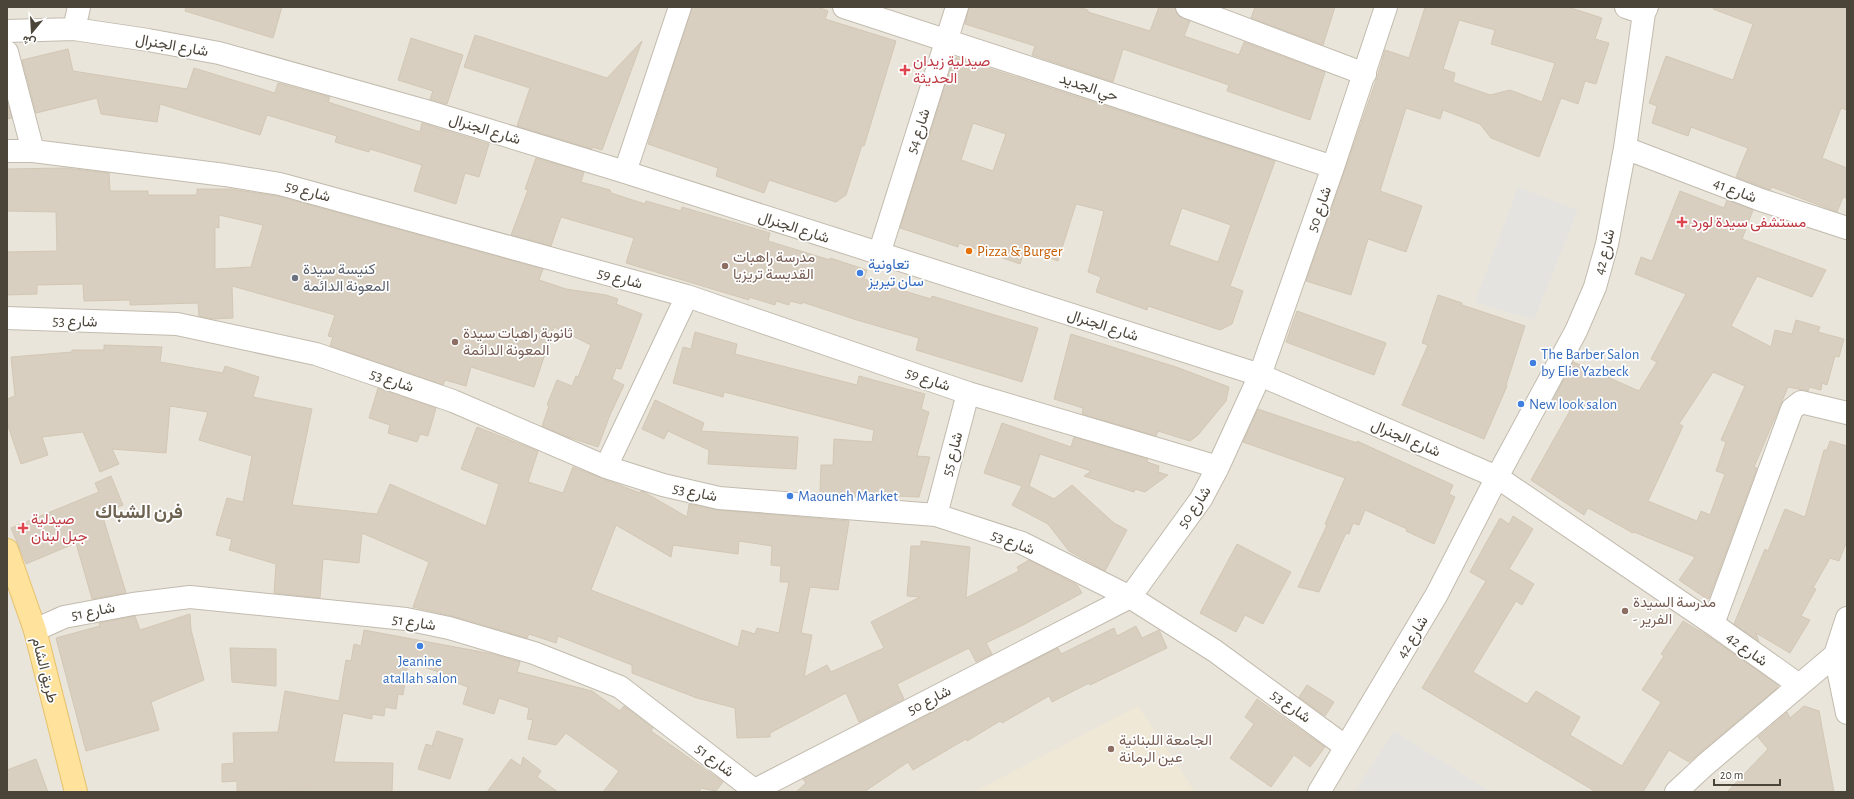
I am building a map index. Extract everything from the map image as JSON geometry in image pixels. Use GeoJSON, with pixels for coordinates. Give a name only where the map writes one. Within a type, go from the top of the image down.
{"type":"FeatureCollection","features":[{"type":"Feature","properties":{"kind":"main road","name":"طريق الشام"},"geometry":{"type":"LineString","coordinates":[[7,550],[35,630],[76,792]]}},
{"type":"Feature","properties":{"kind":"street"},"geometry":{"type":"LineString","coordinates":[[74,29],[79,7]]}},
{"type":"Feature","properties":{"kind":"street"},"geometry":{"type":"LineString","coordinates":[[625,172],[680,7]]}},
{"type":"Feature","properties":{"kind":"street","name":"حي الجديد"},"geometry":{"type":"LineString","coordinates":[[844,7],[1333,167]]}},
{"type":"Feature","properties":{"kind":"street","name":"شارع 54"},"geometry":{"type":"LineString","coordinates":[[879,254],[957,7]]}},
{"type":"Feature","properties":{"kind":"street"},"geometry":{"type":"LineString","coordinates":[[1187,7],[1365,74]]}},
{"type":"Feature","properties":{"kind":"street","name":"شارع 50"},"geometry":{"type":"LineString","coordinates":[[752,791],[1130,597],[1201,500],[1218,467],[1260,375],[1365,74],[1386,7]]}},
{"type":"Feature","properties":{"kind":"street","name":"شارع 42"},"geometry":{"type":"LineString","coordinates":[[1319,792],[1437,594],[1497,477],[1576,331],[1595,287],[1607,244],[1625,148],[1639,9]]}},
{"type":"Feature","properties":{"kind":"street","name":"شارع الجنرال"},"geometry":{"type":"LineString","coordinates":[[7,31],[74,29],[148,40],[219,53],[426,111],[625,172],[1260,375],[1497,477]]}},
{"type":"Feature","properties":{"kind":"street"},"geometry":{"type":"LineString","coordinates":[[7,52],[33,151]]}},
{"type":"Feature","properties":{"kind":"street","name":"شارع 41"},"geometry":{"type":"LineString","coordinates":[[1625,148],[1761,200],[1847,228]]}},
{"type":"Feature","properties":{"kind":"street","name":"شارع 59"},"geometry":{"type":"LineString","coordinates":[[7,151],[33,151],[225,175],[280,184],[687,296],[968,393],[1218,467]]}},
{"type":"Feature","properties":{"kind":"street"},"geometry":{"type":"LineString","coordinates":[[606,467],[687,296]]}},
{"type":"Feature","properties":{"kind":"street","name":"شارع 53"},"geometry":{"type":"LineString","coordinates":[[7,318],[177,324],[316,354],[453,401],[606,467],[663,485],[719,498],[936,515],[1022,543],[1130,597],[1215,652],[1346,747]]}},
{"type":"Feature","properties":{"kind":"street","name":"شارع 55"},"geometry":{"type":"LineString","coordinates":[[936,515],[968,393]]}},
{"type":"Feature","properties":{"kind":"street"},"geometry":{"type":"LineString","coordinates":[[1713,624],[1792,409],[1801,402],[1847,413]]}},
{"type":"Feature","properties":{"kind":"street","name":"شارع 42"},"geometry":{"type":"LineString","coordinates":[[1497,477],[1713,624],[1799,685]]}},
{"type":"Feature","properties":{"kind":"street","name":"شارع 51"},"geometry":{"type":"LineString","coordinates":[[35,630],[64,617],[133,604],[190,597],[406,620],[449,628],[534,653],[620,687],[752,791]]}},
{"type":"Feature","properties":{"kind":"street"},"geometry":{"type":"LineString","coordinates":[[1676,792],[1705,765],[1835,655],[1846,628]]}},
{"type":"Feature","properties":{"kind":"street"},"geometry":{"type":"LineString","coordinates":[[1835,655],[1847,713]]}},
{"type":"Feature","properties":{"kind":"shaded area"},"geometry":{"type":"Polygon","coordinates":[[[7,7],[1847,7],[1847,792],[7,792],[7,7]]]}},
{"type":"Feature","properties":{"kind":"shaded area"},"geometry":{"type":"Polygon","coordinates":[[[1518,187],[1578,210],[1534,320],[1475,302],[1518,187]]]}},
{"type":"Feature","properties":{"kind":"shaded area","name":"الجامعة اللبنانية عين الرمانة"},"geometry":{"type":"Polygon","coordinates":[[[1138,706],[1195,792],[974,792],[1138,706]]]}},
{"type":"Feature","properties":{"kind":"shaded area"},"geometry":{"type":"Polygon","coordinates":[[[1394,731],[1491,792],[1355,792],[1394,731]]]}},
{"type":"Feature","properties":{"kind":"building"},"geometry":{"type":"Polygon","coordinates":[[[186,7],[282,7],[273,38],[185,11],[186,7]]]}},
{"type":"Feature","properties":{"kind":"building"},"geometry":{"type":"Polygon","coordinates":[[[692,7],[818,7],[828,11],[825,19],[896,41],[864,146],[862,145],[846,195],[836,202],[769,180],[764,193],[716,176],[718,168],[648,144],[692,7]]]}},
{"type":"Feature","properties":{"kind":"building"},"geometry":{"type":"Polygon","coordinates":[[[969,7],[1078,7],[1088,10],[1088,12],[1150,31],[1159,7],[1175,7],[1178,15],[1190,21],[1184,36],[1239,55],[1244,42],[1325,72],[1310,120],[1227,91],[1229,85],[1123,49],[1113,82],[1032,55],[1035,46],[965,24],[969,7]]]}},
{"type":"Feature","properties":{"kind":"building"},"geometry":{"type":"Polygon","coordinates":[[[1255,7],[1335,7],[1323,45],[1251,18],[1255,7]]]}},
{"type":"Feature","properties":{"kind":"building"},"geometry":{"type":"Polygon","coordinates":[[[1425,7],[1568,7],[1602,18],[1595,39],[1609,43],[1596,84],[1585,81],[1578,104],[1561,98],[1539,157],[1491,138],[1480,124],[1443,110],[1440,119],[1406,108],[1380,191],[1422,206],[1406,252],[1368,239],[1351,295],[1306,281],[1377,78],[1385,50],[1409,58],[1425,7]],[[1459,20],[1443,69],[1455,73],[1453,82],[1490,95],[1510,90],[1542,102],[1555,63],[1491,44],[1495,30],[1459,20]]]}},
{"type":"Feature","properties":{"kind":"building"},"geometry":{"type":"Polygon","coordinates":[[[1714,7],[1847,7],[1847,110],[1841,108],[1822,158],[1847,168],[1847,198],[1843,197],[1837,212],[1772,187],[1770,190],[1736,177],[1748,148],[1691,127],[1688,136],[1652,123],[1657,106],[1649,103],[1666,56],[1733,80],[1753,24],[1713,9],[1714,7]]]}},
{"type":"Feature","properties":{"kind":"building"},"geometry":{"type":"Polygon","coordinates":[[[475,35],[607,78],[642,41],[602,150],[592,147],[592,149],[517,126],[530,88],[464,67],[475,35]]]}},
{"type":"Feature","properties":{"kind":"building"},"geometry":{"type":"Polygon","coordinates":[[[411,38],[463,55],[447,104],[430,99],[433,91],[398,80],[411,38]]]}},
{"type":"Feature","properties":{"kind":"building"},"geometry":{"type":"Polygon","coordinates":[[[68,49],[73,71],[187,89],[194,68],[275,93],[278,83],[330,97],[328,102],[420,132],[422,123],[489,144],[479,177],[465,173],[456,204],[414,191],[422,165],[370,149],[369,152],[335,142],[337,136],[267,115],[260,135],[160,104],[157,122],[101,114],[97,98],[36,113],[22,60],[68,49]]]}},
{"type":"Feature","properties":{"kind":"building"},"geometry":{"type":"Polygon","coordinates":[[[954,57],[1275,161],[1230,286],[1243,291],[1232,324],[1220,330],[1148,306],[1147,310],[1096,292],[1101,277],[1088,272],[1104,211],[1076,204],[1058,261],[1025,249],[1020,264],[959,243],[958,247],[900,228],[954,57]],[[973,123],[961,160],[993,171],[1006,134],[973,123]],[[1182,208],[1169,245],[1218,262],[1231,225],[1182,208]]]}},
{"type":"Feature","properties":{"kind":"building"},"geometry":{"type":"Polygon","coordinates":[[[7,101],[12,118],[7,119],[7,101]]]}},
{"type":"Feature","properties":{"kind":"building"},"geometry":{"type":"Polygon","coordinates":[[[536,158],[584,172],[581,182],[610,190],[611,193],[645,204],[646,201],[681,211],[682,207],[770,233],[768,241],[867,270],[864,279],[931,299],[932,296],[1038,328],[1022,382],[916,350],[919,338],[802,302],[802,304],[790,301],[789,305],[776,301],[775,305],[749,297],[749,300],[626,263],[634,238],[561,217],[551,246],[511,235],[528,190],[525,189],[536,158]]]}},
{"type":"Feature","properties":{"kind":"building"},"geometry":{"type":"Polygon","coordinates":[[[65,168],[109,173],[110,191],[148,191],[148,195],[197,195],[197,189],[230,189],[277,196],[543,269],[539,280],[566,289],[606,295],[618,299],[616,304],[642,314],[621,369],[616,368],[612,379],[624,385],[610,415],[598,447],[542,426],[549,406],[547,405],[557,380],[572,386],[576,376],[578,377],[591,345],[554,327],[534,387],[471,367],[466,386],[445,380],[443,385],[330,346],[333,337],[328,336],[335,315],[232,286],[233,318],[213,319],[199,316],[198,303],[130,305],[130,300],[84,301],[83,284],[37,285],[37,294],[7,295],[7,252],[57,251],[56,212],[7,211],[7,169],[65,168]],[[219,215],[219,228],[215,227],[215,269],[251,267],[263,225],[219,215]]]}},
{"type":"Feature","properties":{"kind":"building"},"geometry":{"type":"Polygon","coordinates":[[[1680,191],[1724,208],[1727,200],[1753,210],[1742,239],[1826,270],[1812,297],[1757,276],[1731,326],[1771,347],[1775,330],[1792,334],[1796,320],[1820,327],[1818,332],[1844,339],[1839,357],[1835,356],[1827,385],[1822,383],[1821,390],[1809,387],[1808,391],[1788,387],[1754,467],[1757,468],[1709,598],[1707,599],[1679,580],[1695,557],[1634,532],[1633,533],[1588,508],[1584,515],[1531,480],[1571,409],[1553,400],[1573,362],[1639,391],[1657,362],[1651,359],[1686,294],[1635,274],[1641,257],[1652,261],[1680,191]],[[1713,372],[1679,424],[1683,426],[1648,501],[1697,521],[1701,511],[1710,515],[1725,474],[1716,471],[1726,442],[1721,440],[1745,386],[1713,372]]]}},
{"type":"Feature","properties":{"kind":"building"},"geometry":{"type":"Polygon","coordinates":[[[1438,295],[1462,303],[1462,305],[1525,326],[1506,385],[1507,386],[1484,439],[1402,405],[1428,345],[1422,343],[1438,295]]]}},
{"type":"Feature","properties":{"kind":"building"},"geometry":{"type":"Polygon","coordinates":[[[1297,311],[1386,343],[1374,375],[1286,342],[1297,311]]]}},
{"type":"Feature","properties":{"kind":"building"},"geometry":{"type":"Polygon","coordinates":[[[695,332],[737,344],[735,354],[857,385],[859,376],[925,394],[921,409],[929,412],[917,456],[930,457],[919,497],[876,495],[875,498],[820,493],[821,465],[833,465],[834,439],[872,442],[874,430],[724,392],[723,397],[673,383],[683,347],[691,349],[695,332]]]}},
{"type":"Feature","properties":{"kind":"building"},"geometry":{"type":"Polygon","coordinates":[[[1071,334],[1179,368],[1229,387],[1226,401],[1198,435],[1190,441],[1158,431],[1156,436],[1082,414],[1083,408],[1054,399],[1071,334]]]}},
{"type":"Feature","properties":{"kind":"building"},"geometry":{"type":"Polygon","coordinates":[[[104,345],[162,347],[160,362],[223,373],[225,366],[259,377],[253,397],[312,409],[292,505],[377,514],[390,484],[486,526],[499,484],[461,469],[477,427],[538,451],[528,482],[563,493],[573,467],[640,493],[641,491],[644,492],[687,517],[689,504],[718,510],[849,521],[838,590],[810,587],[801,633],[812,635],[804,677],[827,665],[831,672],[884,648],[871,622],[920,597],[907,596],[911,546],[921,546],[921,541],[970,547],[966,598],[1019,571],[1017,567],[1029,560],[1077,585],[1082,593],[986,643],[992,654],[976,662],[969,648],[897,684],[904,699],[859,722],[846,693],[770,733],[770,737],[737,738],[735,708],[697,698],[632,673],[632,665],[558,636],[556,643],[529,634],[527,638],[452,616],[413,607],[429,562],[362,533],[359,563],[323,559],[320,598],[274,593],[276,564],[229,550],[232,539],[216,535],[227,498],[243,502],[252,456],[199,440],[208,412],[170,406],[166,453],[112,449],[119,464],[100,472],[83,432],[42,437],[48,455],[21,464],[7,423],[7,399],[15,396],[11,357],[72,352],[72,350],[104,350],[104,345]],[[616,525],[591,590],[738,647],[742,630],[755,634],[757,628],[779,633],[789,582],[780,582],[781,566],[771,565],[772,546],[739,541],[738,554],[673,545],[671,557],[616,525]]]}},
{"type":"Feature","properties":{"kind":"building"},"geometry":{"type":"Polygon","coordinates":[[[378,388],[436,408],[428,436],[420,434],[417,442],[388,433],[390,425],[369,418],[378,388]]]}},
{"type":"Feature","properties":{"kind":"building"},"geometry":{"type":"Polygon","coordinates":[[[655,400],[704,423],[701,431],[798,437],[796,469],[708,464],[709,450],[668,431],[664,439],[642,429],[655,400]]]}},
{"type":"Feature","properties":{"kind":"building"},"geometry":{"type":"Polygon","coordinates":[[[1258,409],[1357,443],[1357,441],[1453,485],[1449,494],[1455,497],[1434,544],[1406,531],[1407,529],[1365,510],[1359,525],[1353,523],[1349,534],[1346,533],[1319,592],[1298,587],[1327,525],[1325,524],[1345,478],[1243,442],[1258,409]]]}},
{"type":"Feature","properties":{"kind":"building"},"geometry":{"type":"Polygon","coordinates":[[[1002,423],[1071,447],[1074,437],[1148,459],[1147,462],[1159,466],[1158,472],[1168,475],[1145,492],[1135,489],[1134,492],[1084,476],[1091,471],[1040,454],[1029,486],[1054,499],[1072,485],[1114,523],[1127,530],[1105,571],[1069,551],[1048,524],[1012,505],[1022,486],[984,473],[1002,423]]]}},
{"type":"Feature","properties":{"kind":"building"},"geometry":{"type":"Polygon","coordinates":[[[1830,441],[1847,446],[1847,541],[1839,561],[1830,558],[1813,588],[1816,589],[1801,616],[1810,620],[1790,653],[1756,633],[1759,642],[1734,624],[1765,549],[1768,551],[1785,509],[1805,517],[1824,450],[1827,450],[1830,441]]]}},
{"type":"Feature","properties":{"kind":"building"},"geometry":{"type":"Polygon","coordinates":[[[111,476],[123,505],[102,514],[126,593],[92,599],[76,543],[26,564],[11,528],[99,492],[95,483],[111,476]]]}},
{"type":"Feature","properties":{"kind":"building"},"geometry":{"type":"Polygon","coordinates":[[[1513,516],[1533,529],[1509,569],[1534,584],[1522,605],[1516,601],[1473,672],[1527,704],[1536,691],[1580,717],[1570,735],[1622,766],[1661,702],[1642,690],[1664,656],[1661,654],[1683,621],[1708,636],[1777,684],[1778,687],[1689,762],[1669,750],[1643,792],[1596,792],[1422,688],[1486,581],[1470,572],[1500,518],[1509,524],[1513,516]]]}},
{"type":"Feature","properties":{"kind":"building"},"geometry":{"type":"Polygon","coordinates":[[[1237,544],[1291,572],[1263,624],[1245,615],[1236,632],[1200,613],[1237,544]]]}},
{"type":"Feature","properties":{"kind":"building"},"geometry":{"type":"Polygon","coordinates":[[[190,614],[191,630],[204,680],[151,702],[159,730],[86,751],[56,638],[100,626],[99,623],[135,616],[140,630],[190,614]]]}},
{"type":"Feature","properties":{"kind":"building"},"geometry":{"type":"Polygon","coordinates":[[[1136,626],[1142,638],[1159,630],[1167,648],[1090,685],[1089,683],[1052,702],[1049,696],[1002,723],[1000,721],[967,741],[966,739],[913,770],[908,762],[864,792],[796,792],[806,783],[803,779],[1058,648],[1061,654],[1114,628],[1117,636],[1136,626]]]}},
{"type":"Feature","properties":{"kind":"building"},"geometry":{"type":"Polygon","coordinates":[[[364,630],[493,654],[520,662],[517,672],[592,691],[620,711],[624,706],[653,728],[651,731],[723,782],[716,791],[701,788],[699,792],[603,792],[619,771],[566,733],[556,745],[528,739],[533,720],[527,719],[529,708],[499,698],[494,714],[463,704],[468,687],[457,683],[458,678],[408,662],[403,695],[398,694],[396,709],[385,707],[384,716],[372,714],[372,719],[343,713],[334,762],[393,763],[392,792],[237,791],[237,781],[222,782],[222,764],[234,763],[233,733],[278,732],[285,691],[339,701],[346,660],[351,661],[354,644],[361,646],[364,630]]]}},
{"type":"Feature","properties":{"kind":"building"},"geometry":{"type":"Polygon","coordinates":[[[230,648],[276,649],[276,686],[232,682],[230,648]]]}},
{"type":"Feature","properties":{"kind":"building"},"geometry":{"type":"Polygon","coordinates":[[[1307,685],[1334,702],[1325,716],[1299,697],[1307,685]]]}},
{"type":"Feature","properties":{"kind":"building"},"geometry":{"type":"Polygon","coordinates":[[[1257,699],[1325,747],[1310,767],[1294,755],[1271,787],[1230,758],[1254,724],[1245,717],[1257,699]]]}},
{"type":"Feature","properties":{"kind":"building"},"geometry":{"type":"Polygon","coordinates":[[[1804,706],[1819,711],[1834,792],[1727,792],[1768,749],[1758,737],[1787,712],[1790,718],[1804,706]]]}},
{"type":"Feature","properties":{"kind":"building"},"geometry":{"type":"Polygon","coordinates":[[[437,731],[463,739],[450,779],[418,769],[426,744],[432,746],[437,731]]]}},
{"type":"Feature","properties":{"kind":"building"},"geometry":{"type":"Polygon","coordinates":[[[523,757],[541,771],[537,777],[558,792],[487,792],[511,759],[521,766],[523,757]]]}},
{"type":"Feature","properties":{"kind":"building"},"geometry":{"type":"Polygon","coordinates":[[[36,759],[48,792],[7,792],[7,770],[36,759]]]}},
{"type":"Feature","properties":{"kind":"place","name":"صيدلية زيدان الحديثة"},"geometry":{"type":"Point","coordinates":[905,70]}},
{"type":"Feature","properties":{"kind":"place","name":"مستشفى سيدة لورد"},"geometry":{"type":"Point","coordinates":[1682,222]}},
{"type":"Feature","properties":{"kind":"place","name":"Pizza & Burger"},"geometry":{"type":"Point","coordinates":[969,251]}},
{"type":"Feature","properties":{"kind":"place","name":"مدرسة راهبات القديسة تريزيا"},"geometry":{"type":"Point","coordinates":[725,266]}},
{"type":"Feature","properties":{"kind":"place","name":"تعاونية سان تيريز"},"geometry":{"type":"Point","coordinates":[860,273]}},
{"type":"Feature","properties":{"kind":"place","name":"كنيسة سيدة المعونة الدائمة"},"geometry":{"type":"Point","coordinates":[295,278]}},
{"type":"Feature","properties":{"kind":"place","name":"ثانوية راهبات سيدة المعونة الدائمة"},"geometry":{"type":"Point","coordinates":[455,342]}},
{"type":"Feature","properties":{"kind":"place","name":"The Barber Salon by Elie Yazbeck"},"geometry":{"type":"Point","coordinates":[1533,363]}},
{"type":"Feature","properties":{"kind":"place","name":"New look salon"},"geometry":{"type":"Point","coordinates":[1521,404]}},
{"type":"Feature","properties":{"kind":"place","name":"Maouneh Market"},"geometry":{"type":"Point","coordinates":[790,496]}},
{"type":"Feature","properties":{"kind":"place","name":"صيدلية جبل لبنان"},"geometry":{"type":"Point","coordinates":[23,528]}},
{"type":"Feature","properties":{"kind":"place","name":"مدرسة السيدة - الفرير"},"geometry":{"type":"Point","coordinates":[1625,611]}},
{"type":"Feature","properties":{"kind":"place","name":"Jeanine atallah salon"},"geometry":{"type":"Point","coordinates":[420,646]}},
{"type":"Feature","properties":{"kind":"place","name":"الجامعة اللبنانية عين الرمانة"},"geometry":{"type":"Point","coordinates":[1111,749]}},
{"type":"Feature","properties":{"kind":"district","name":"فرن الشباك"},"geometry":{"type":"Point","coordinates":[139,511]}}]}
